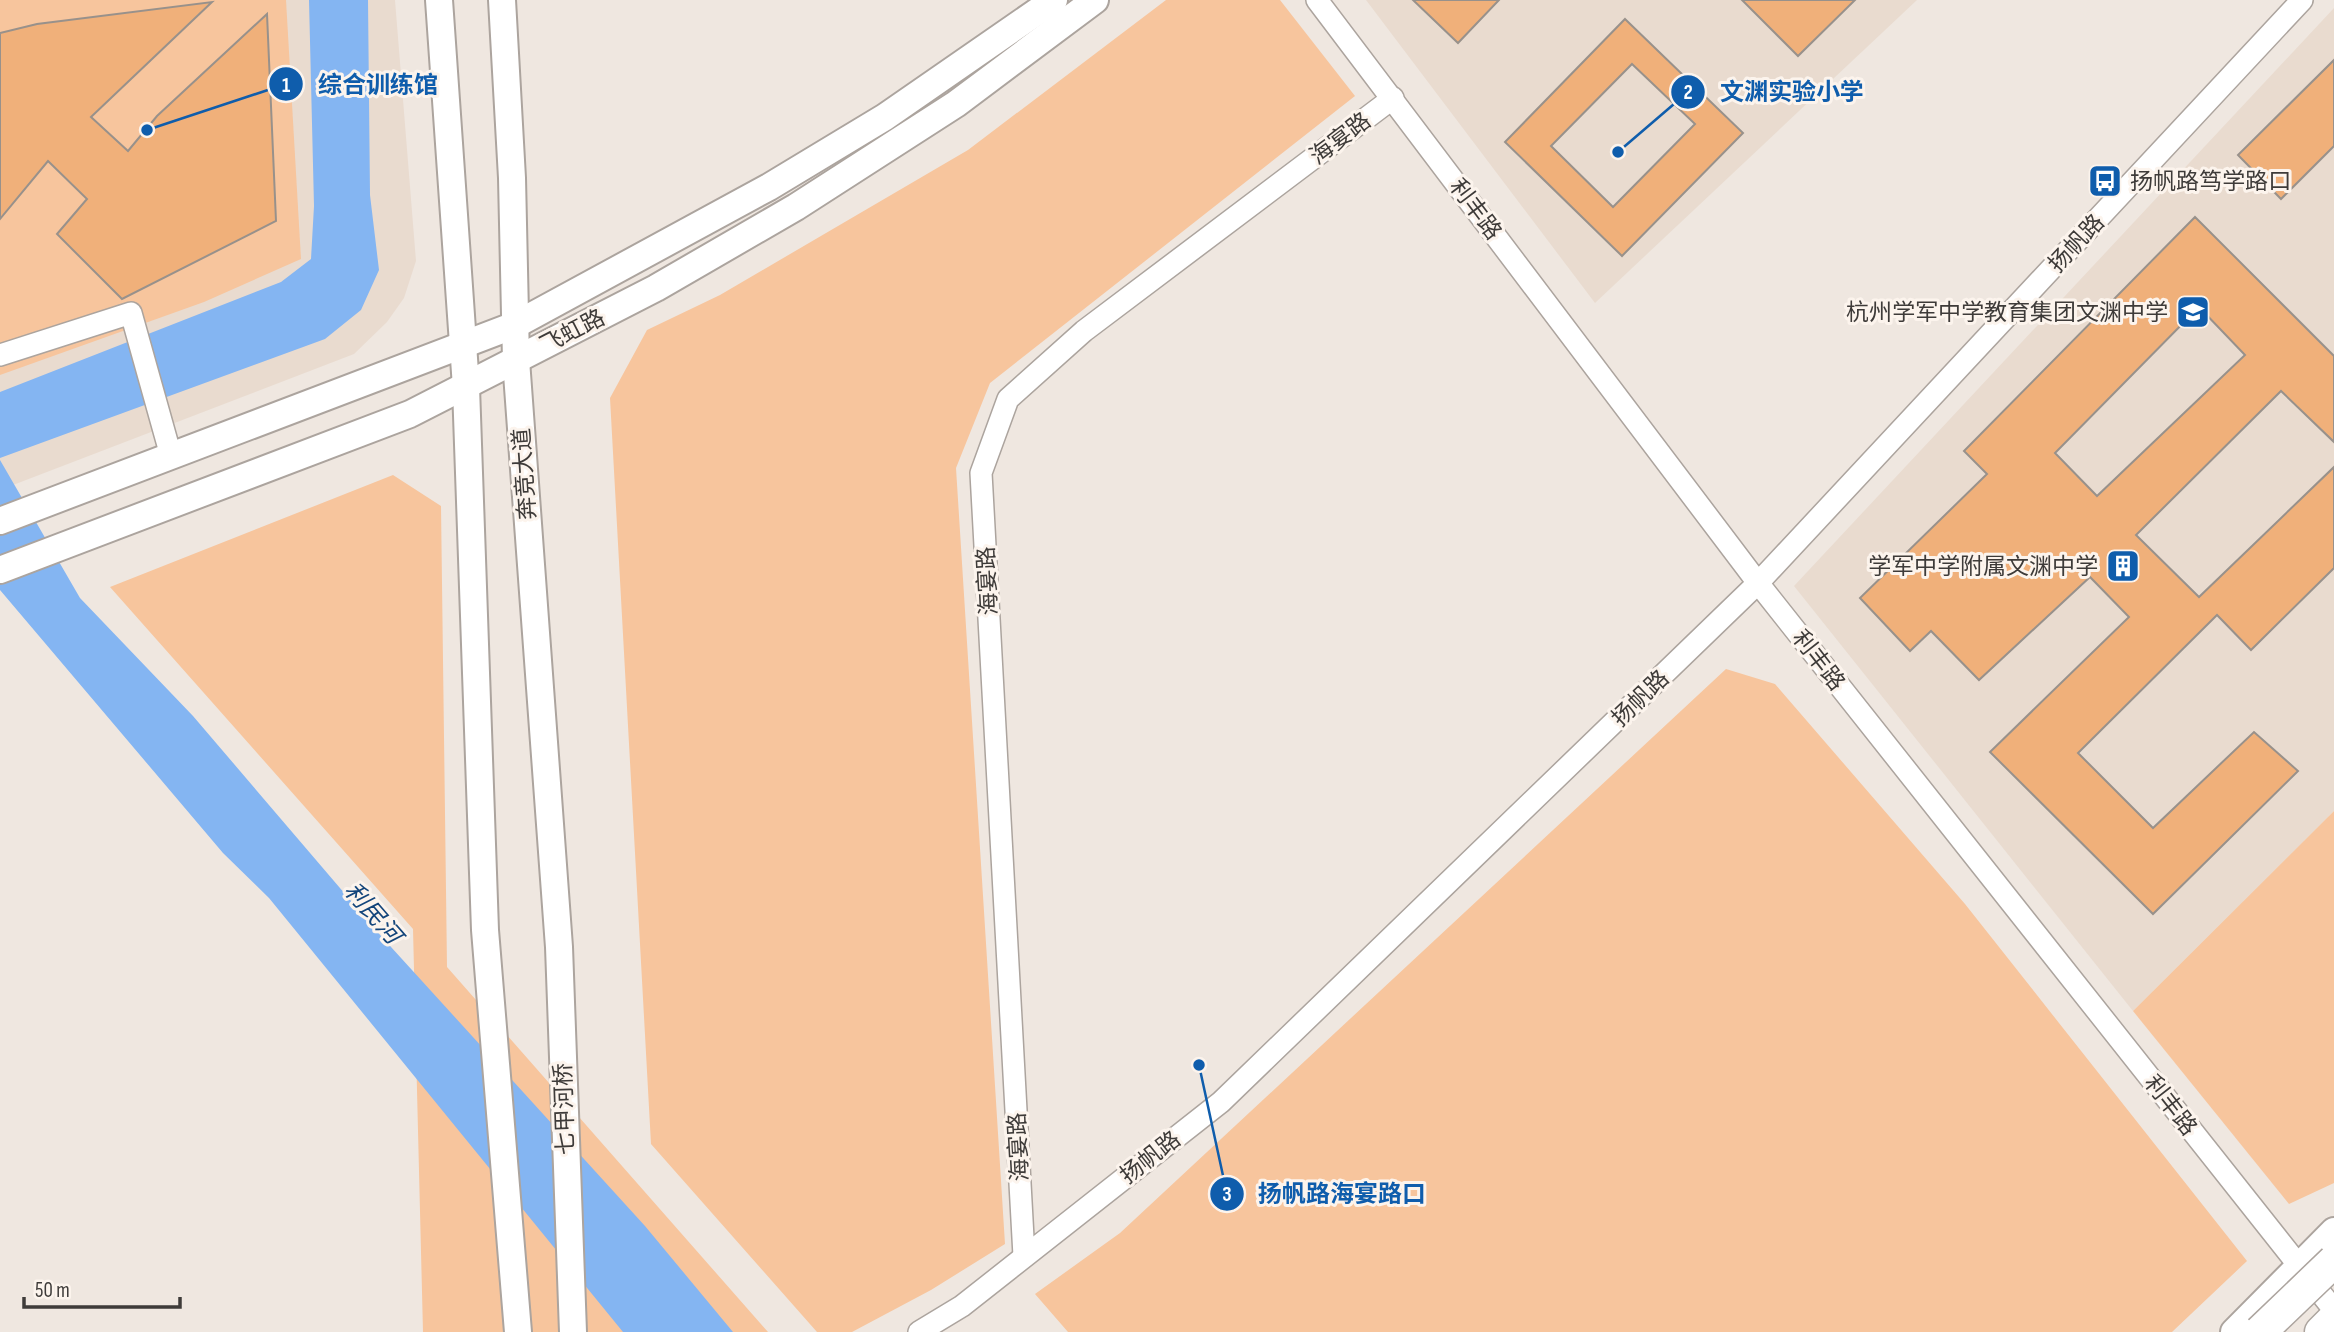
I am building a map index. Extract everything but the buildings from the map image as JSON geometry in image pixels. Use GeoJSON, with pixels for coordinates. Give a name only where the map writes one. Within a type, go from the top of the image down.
{"type":"FeatureCollection","features":[{"type":"Feature","properties":{"kind":"highway"},"geometry":{"type":"LineString","coordinates":[[2260,1332],[2334,1261]]}},
{"type":"Feature","properties":{"kind":"highway"},"geometry":{"type":"LineString","coordinates":[[2321,1332],[2334,1319]]}},
{"type":"Feature","properties":{"kind":"main road"},"geometry":{"type":"LineString","coordinates":[[439,0],[456,201],[466,387],[485,930],[513,1234],[518,1332]]}},
{"type":"Feature","properties":{"kind":"main road","name":"奔竞大道"},"geometry":{"type":"LineString","coordinates":[[502,0],[512,178],[516,360],[559,947]]}},
{"type":"Feature","properties":{"kind":"main road","name":"飞虹路"},"geometry":{"type":"LineString","coordinates":[[0,521],[515,325],[769,187],[874,124],[1054,0]]}},
{"type":"Feature","properties":{"kind":"main road","name":"飞虹路"},"geometry":{"type":"LineString","coordinates":[[0,570],[410,414],[466,387],[656,288],[796,207],[956,104],[1095,0]]}},
{"type":"Feature","properties":{"kind":"main road","name":"七甲河桥"},"geometry":{"type":"LineString","coordinates":[[559,947],[573,1332]]}},
{"type":"Feature","properties":{"kind":"main road"},"geometry":{"type":"LineString","coordinates":[[2234,1332],[2334,1231]]}},
{"type":"Feature","properties":{"kind":"street","name":"利丰路"},"geometry":{"type":"LineString","coordinates":[[1317,0],[1758,583],[2334,1310]]}},
{"type":"Feature","properties":{"kind":"street","name":"扬帆路"},"geometry":{"type":"LineString","coordinates":[[919,1332],[962,1306],[1221,1102],[1758,583],[2289,5]]}},
{"type":"Feature","properties":{"kind":"street","name":"海宴路"},"geometry":{"type":"LineString","coordinates":[[1024,1256],[981,473],[1008,399],[1084,331],[1393,98]]}},
{"type":"Feature","properties":{"kind":"street"},"geometry":{"type":"LineString","coordinates":[[0,355],[131,313],[171,456]]}},
{"type":"Feature","properties":{"kind":"shaded area"},"geometry":{"type":"Polygon","coordinates":[[[0,0],[395,0],[416,261],[404,298],[387,322],[354,354],[0,490],[0,0]]]}},
{"type":"Feature","properties":{"kind":"shaded area"},"geometry":{"type":"Polygon","coordinates":[[[0,0],[286,0],[301,259],[204,302],[0,375],[0,0]]]}},
{"type":"Feature","properties":{"kind":"shaded area"},"geometry":{"type":"Polygon","coordinates":[[[1166,0],[1280,0],[1355,96],[990,383],[956,468],[1005,1244],[931,1290],[852,1332],[817,1332],[651,1144],[610,398],[647,330],[720,295],[968,150],[1166,0]]]}},
{"type":"Feature","properties":{"kind":"shaded area"},"geometry":{"type":"Polygon","coordinates":[[[1366,0],[1917,0],[1595,303],[1366,0]]]}},
{"type":"Feature","properties":{"kind":"shaded area","name":"杭州学军中学教育集团文渊中学"},"geometry":{"type":"Polygon","coordinates":[[[2334,8],[2334,811],[2133,1011],[1794,586],[2334,8]]]}},
{"type":"Feature","properties":{"kind":"shaded area"},"geometry":{"type":"Polygon","coordinates":[[[393,475],[441,506],[447,967],[768,1332],[423,1332],[413,929],[110,587],[393,475]]]}},
{"type":"Feature","properties":{"kind":"shaded area"},"geometry":{"type":"Polygon","coordinates":[[[1726,669],[1775,684],[1965,904],[2247,1261],[2172,1332],[1068,1332],[1035,1294],[1120,1233],[1726,669]]]}},
{"type":"Feature","properties":{"kind":"shaded area"},"geometry":{"type":"Polygon","coordinates":[[[2334,811],[2334,1183],[2289,1204],[2133,1011],[2334,811]]]}},
{"type":"Feature","properties":{"kind":"water"},"geometry":{"type":"Polygon","coordinates":[[[309,0],[368,0],[370,195],[379,270],[361,310],[325,339],[0,458],[0,392],[281,282],[311,259],[314,206],[309,0]]]}},
{"type":"Feature","properties":{"kind":"water"},"geometry":{"type":"Polygon","coordinates":[[[0,460],[80,598],[193,716],[381,936],[645,1226],[733,1332],[623,1332],[269,898],[223,853],[0,590],[0,460]]]}},
{"type":"Feature","properties":{"kind":"place","name":"综合训练馆"},"geometry":{"type":"Point","coordinates":[147,130]}},
{"type":"Feature","properties":{"kind":"place","name":"文渊实验小学"},"geometry":{"type":"Point","coordinates":[1618,152]}},
{"type":"Feature","properties":{"kind":"place","name":"扬帆路笃学路口"},"geometry":{"type":"Point","coordinates":[2105,181]}},
{"type":"Feature","properties":{"kind":"place","name":"杭州学军中学教育集团文渊中学"},"geometry":{"type":"Point","coordinates":[2193,312]}},
{"type":"Feature","properties":{"kind":"place","name":"学军中学附属文渊中学"},"geometry":{"type":"Point","coordinates":[2123,566]}},
{"type":"Feature","properties":{"kind":"place","name":"扬帆路海宴路口"},"geometry":{"type":"Point","coordinates":[1199,1065]}},
{"type":"Feature","properties":{"kind":"water label","name":"利民河"},"geometry":{"type":"Point","coordinates":[373,913]}}]}
